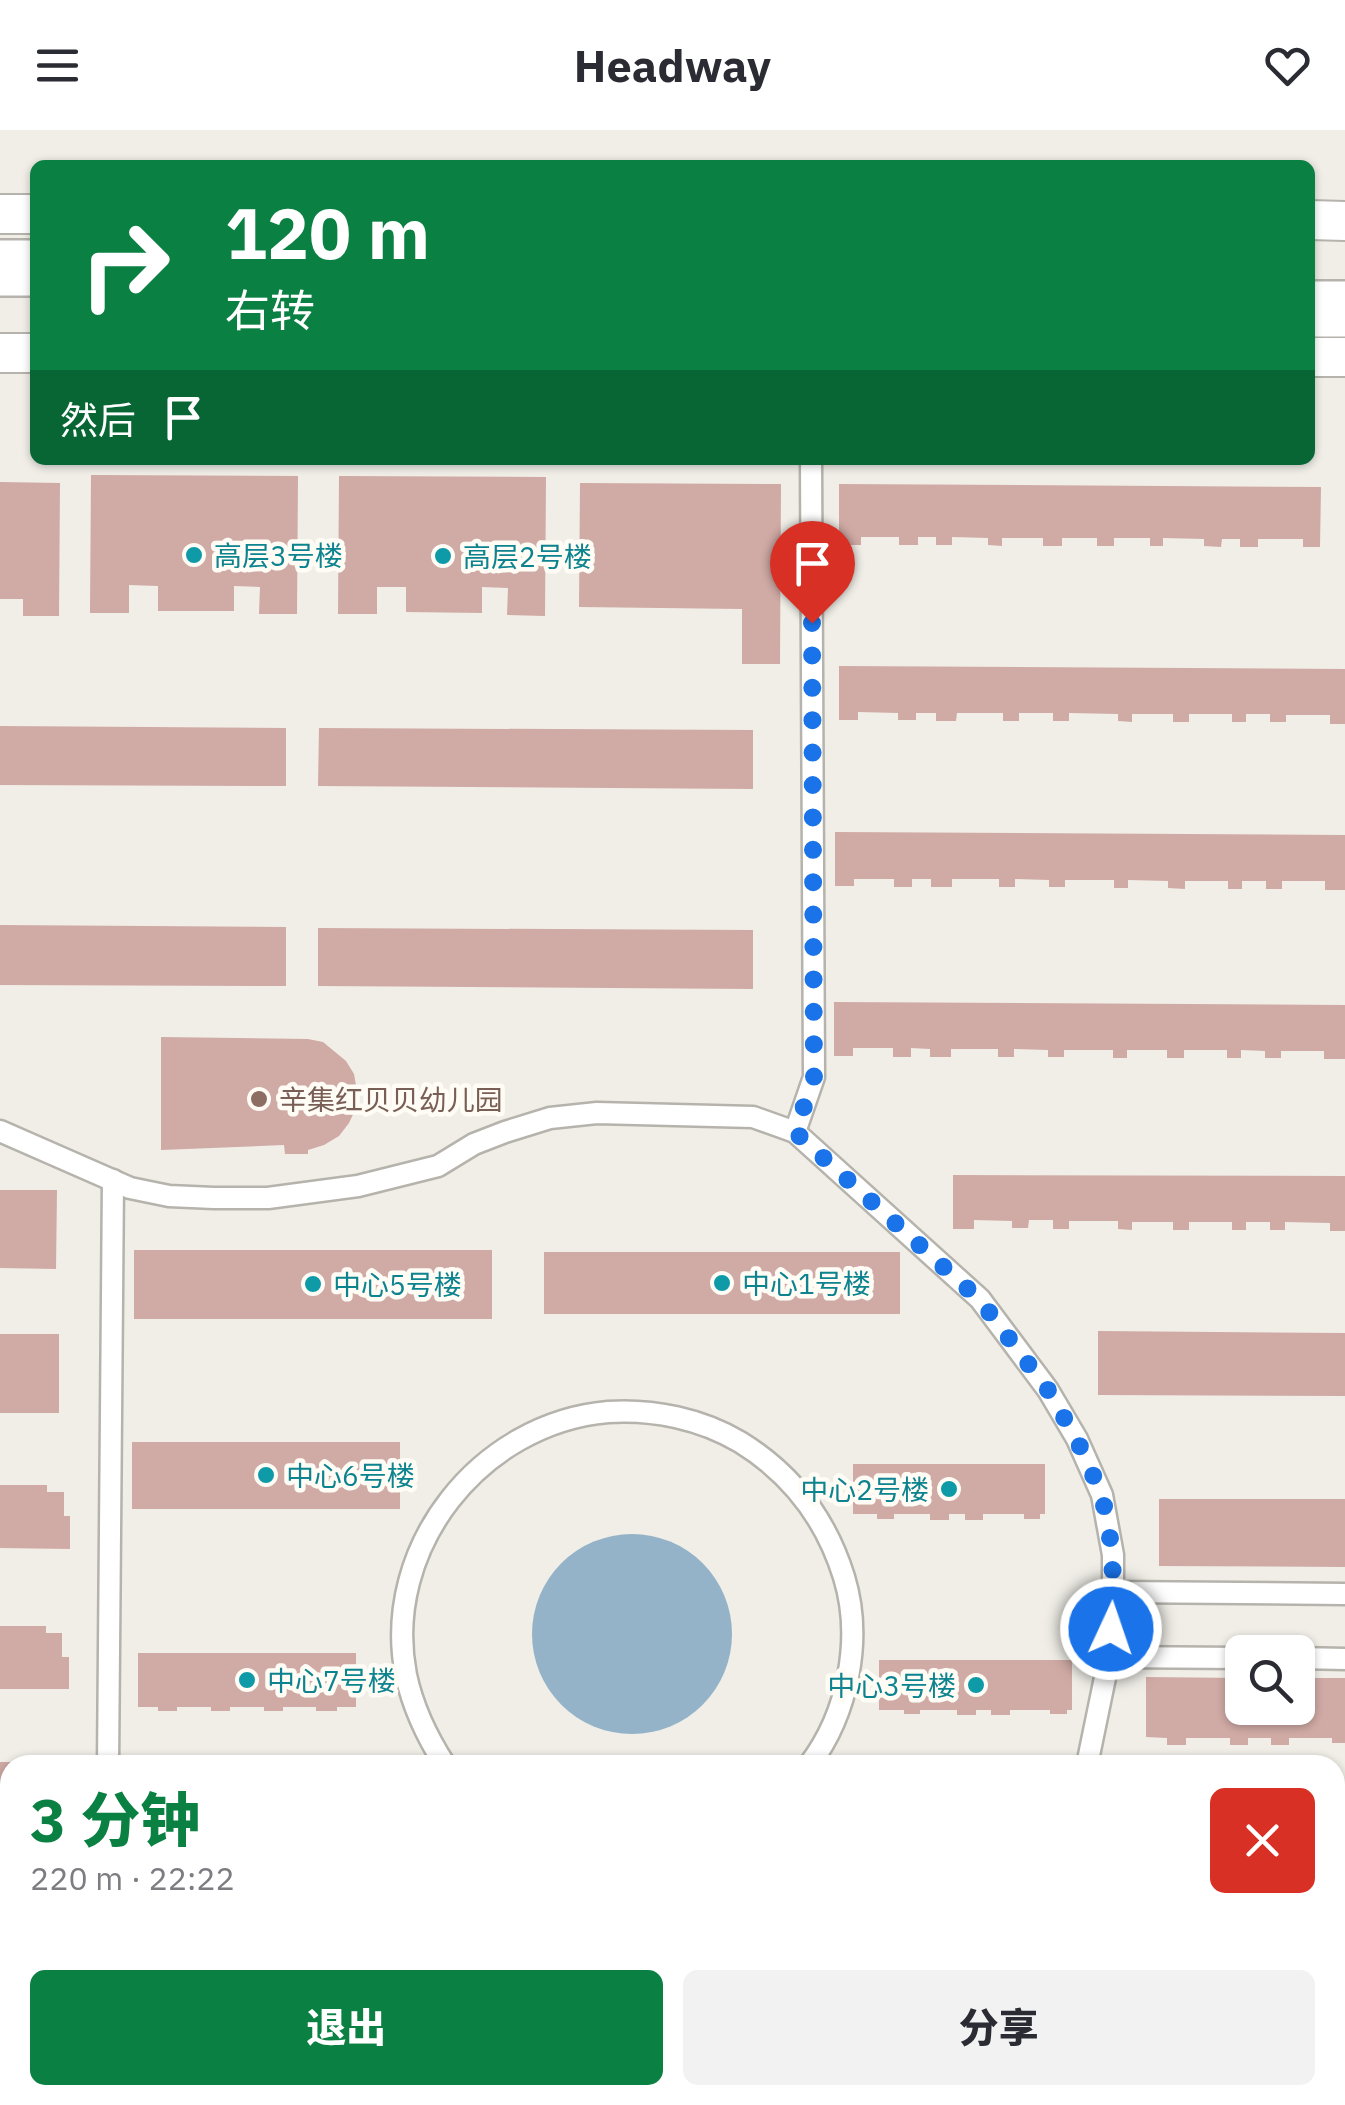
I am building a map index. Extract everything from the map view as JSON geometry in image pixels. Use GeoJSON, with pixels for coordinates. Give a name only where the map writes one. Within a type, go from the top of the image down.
{"type":"FeatureCollection","features":[{"type":"Feature","properties":{"kind":"main road"},"geometry":{"type":"LineString","coordinates":[[0,268],[30,268]]}},
{"type":"Feature","properties":{"kind":"main road"},"geometry":{"type":"LineString","coordinates":[[1315,274],[1345,274]]}},
{"type":"Feature","properties":{"kind":"main road"},"geometry":{"type":"LineString","coordinates":[[0,303],[30,304]]}},
{"type":"Feature","properties":{"kind":"main road"},"geometry":{"type":"LineString","coordinates":[[1315,309],[1345,309]]}},
{"type":"Feature","properties":{"kind":"street"},"geometry":{"type":"LineString","coordinates":[[0,214],[30,214]]}},
{"type":"Feature","properties":{"kind":"street"},"geometry":{"type":"LineString","coordinates":[[1315,220],[1345,220]]}},
{"type":"Feature","properties":{"kind":"street"},"geometry":{"type":"LineString","coordinates":[[0,353],[30,353]]}},
{"type":"Feature","properties":{"kind":"street"},"geometry":{"type":"LineString","coordinates":[[1315,357],[1345,357]]}},
{"type":"Feature","properties":{"kind":"lane"},"geometry":{"type":"LineString","coordinates":[[795,1132],[814,1078],[812,465]]}},
{"type":"Feature","properties":{"kind":"lane"},"geometry":{"type":"LineString","coordinates":[[0,1131],[130,1188],[169,1196],[268,1198],[358,1186],[438,1166],[474,1144],[550,1118],[597,1113],[753,1117],[795,1132],[980,1300],[1048,1390],[1077,1440],[1102,1495],[1113,1554],[1108,1657],[1089,1755]]}},
{"type":"Feature","properties":{"kind":"lane"},"geometry":{"type":"LineString","coordinates":[[108,1755],[112,1180]]}},
{"type":"Feature","properties":{"kind":"lane"},"geometry":{"type":"LineString","coordinates":[[439,1755],[414,1707],[402,1637],[405,1601],[428,1533],[446,1503],[496,1454],[558,1422],[626,1411],[661,1414],[726,1434],[782,1473],[823,1526],[847,1587],[851,1653],[834,1722],[815,1755]]}},
{"type":"Feature","properties":{"kind":"lane"},"geometry":{"type":"LineString","coordinates":[[1113,1592],[1345,1594]]}},
{"type":"Feature","properties":{"kind":"lane"},"geometry":{"type":"LineString","coordinates":[[1108,1657],[1225,1658]]}},
{"type":"Feature","properties":{"kind":"lane"},"geometry":{"type":"LineString","coordinates":[[1315,1658],[1345,1659]]}},
{"type":"Feature","properties":{"kind":"water"},"geometry":{"type":"Polygon","coordinates":[[[632,1534],[670,1541],[703,1563],[725,1596],[732,1634],[725,1672],[703,1705],[670,1727],[632,1734],[594,1727],[561,1705],[539,1672],[532,1634],[539,1596],[561,1563],[594,1541],[632,1534]]]}},
{"type":"Feature","properties":{"kind":"building"},"geometry":{"type":"Polygon","coordinates":[[[91,475],[298,476],[297,614],[259,614],[260,587],[234,586],[234,611],[158,611],[158,586],[129,585],[129,613],[90,613],[91,475]]]}},
{"type":"Feature","properties":{"kind":"building"},"geometry":{"type":"Polygon","coordinates":[[[339,476],[546,477],[545,616],[507,615],[508,588],[482,587],[482,613],[406,612],[406,587],[377,587],[377,614],[338,614],[339,476]]]}},
{"type":"Feature","properties":{"kind":"building"},"geometry":{"type":"Polygon","coordinates":[[[0,482],[60,483],[59,616],[23,616],[23,599],[0,599],[0,482]]]}},
{"type":"Feature","properties":{"kind":"building"},"geometry":{"type":"Polygon","coordinates":[[[580,483],[781,484],[780,664],[742,664],[742,609],[579,607],[580,483]]]}},
{"type":"Feature","properties":{"kind":"building"},"geometry":{"type":"Polygon","coordinates":[[[839,484],[1321,487],[1320,547],[1303,547],[1303,539],[1258,539],[1258,547],[1240,547],[1240,539],[1222,539],[1221,547],[1204,546],[1204,539],[1163,538],[1163,546],[1150,546],[1150,538],[1114,538],[1114,546],[1097,546],[1097,538],[1062,538],[1062,546],[1043,546],[1043,538],[1002,538],[1002,546],[988,545],[988,538],[952,537],[952,545],[936,545],[936,537],[918,537],[918,545],[899,545],[899,537],[861,537],[861,545],[839,545],[839,484]]]}},
{"type":"Feature","properties":{"kind":"building"},"geometry":{"type":"Polygon","coordinates":[[[839,666],[1345,669],[1345,724],[1330,724],[1330,715],[1286,715],[1286,722],[1270,722],[1270,714],[1246,714],[1246,722],[1232,722],[1232,714],[1189,714],[1189,722],[1173,722],[1173,714],[1132,714],[1132,722],[1118,721],[1118,714],[1069,713],[1069,721],[1053,721],[1053,713],[1019,713],[1019,721],[1003,721],[1003,713],[957,713],[956,721],[936,721],[936,713],[916,713],[916,720],[898,720],[898,713],[858,712],[858,720],[839,720],[839,666]]]}},
{"type":"Feature","properties":{"kind":"building"},"geometry":{"type":"Polygon","coordinates":[[[0,726],[286,728],[286,786],[0,785],[0,726]]]}},
{"type":"Feature","properties":{"kind":"building"},"geometry":{"type":"Polygon","coordinates":[[[319,728],[753,730],[753,789],[318,786],[319,728]]]}},
{"type":"Feature","properties":{"kind":"building"},"geometry":{"type":"Polygon","coordinates":[[[835,832],[1345,835],[1345,890],[1325,890],[1325,881],[1282,881],[1282,889],[1266,889],[1266,881],[1242,881],[1242,889],[1228,889],[1228,881],[1185,881],[1185,889],[1168,888],[1168,881],[1128,880],[1128,888],[1114,888],[1114,880],[1065,880],[1065,887],[1049,887],[1049,880],[1015,879],[1015,887],[999,887],[999,879],[952,879],[952,887],[931,887],[931,879],[912,879],[912,887],[894,887],[894,879],[854,879],[854,886],[835,886],[835,832]]]}},
{"type":"Feature","properties":{"kind":"building"},"geometry":{"type":"Polygon","coordinates":[[[0,925],[286,927],[286,986],[0,985],[0,925]]]}},
{"type":"Feature","properties":{"kind":"building"},"geometry":{"type":"Polygon","coordinates":[[[318,928],[753,930],[753,989],[318,986],[318,928]]]}},
{"type":"Feature","properties":{"kind":"building"},"geometry":{"type":"Polygon","coordinates":[[[834,1002],[1345,1005],[1345,1059],[1324,1059],[1324,1051],[1281,1051],[1281,1058],[1265,1058],[1265,1051],[1241,1050],[1241,1058],[1227,1058],[1227,1050],[1184,1050],[1184,1058],[1167,1058],[1167,1050],[1127,1050],[1127,1058],[1113,1058],[1113,1050],[1064,1050],[1064,1057],[1048,1057],[1048,1050],[1014,1049],[1014,1057],[998,1057],[998,1049],[951,1049],[951,1057],[930,1057],[930,1049],[911,1048],[911,1057],[893,1057],[893,1048],[853,1048],[853,1056],[834,1056],[834,1002]]]}},
{"type":"Feature","properties":{"kind":"building","name":"辛集红贝贝幼儿园"},"geometry":{"type":"Polygon","coordinates":[[[161,1037],[323,1042],[346,1061],[354,1074],[356,1108],[339,1136],[308,1150],[308,1154],[285,1154],[284,1145],[161,1150],[161,1037]]]}},
{"type":"Feature","properties":{"kind":"building"},"geometry":{"type":"Polygon","coordinates":[[[953,1175],[1345,1176],[1345,1231],[1330,1231],[1330,1223],[1285,1222],[1285,1230],[1270,1230],[1270,1222],[1246,1222],[1246,1230],[1232,1230],[1232,1222],[1189,1222],[1189,1230],[1173,1230],[1173,1222],[1132,1222],[1132,1230],[1118,1229],[1118,1221],[1069,1221],[1069,1229],[1053,1229],[1053,1220],[1029,1220],[1028,1228],[1012,1228],[1012,1221],[974,1220],[974,1229],[953,1229],[953,1175]]]}},
{"type":"Feature","properties":{"kind":"building"},"geometry":{"type":"Polygon","coordinates":[[[0,1190],[57,1190],[56,1269],[0,1268],[0,1190]]]}},
{"type":"Feature","properties":{"kind":"building","name":"中心5号楼"},"geometry":{"type":"Polygon","coordinates":[[[134,1250],[492,1250],[492,1319],[134,1319],[134,1250]]]}},
{"type":"Feature","properties":{"kind":"building","name":"中心1号楼"},"geometry":{"type":"Polygon","coordinates":[[[544,1252],[900,1252],[900,1314],[544,1314],[544,1252]]]}},
{"type":"Feature","properties":{"kind":"building"},"geometry":{"type":"Polygon","coordinates":[[[1098,1331],[1345,1333],[1345,1396],[1098,1395],[1098,1331]]]}},
{"type":"Feature","properties":{"kind":"building"},"geometry":{"type":"Polygon","coordinates":[[[0,1334],[59,1334],[59,1413],[0,1413],[0,1334]]]}},
{"type":"Feature","properties":{"kind":"building","name":"中心6号楼"},"geometry":{"type":"Polygon","coordinates":[[[132,1442],[400,1442],[400,1509],[132,1509],[132,1442]]]}},
{"type":"Feature","properties":{"kind":"building","name":"中心2号楼"},"geometry":{"type":"Polygon","coordinates":[[[853,1464],[1045,1464],[1045,1514],[1040,1514],[1040,1519],[1024,1519],[1024,1514],[983,1514],[983,1520],[965,1520],[965,1514],[949,1514],[949,1520],[930,1520],[930,1514],[894,1514],[894,1519],[877,1519],[877,1514],[853,1514],[853,1464]]]}},
{"type":"Feature","properties":{"kind":"building"},"geometry":{"type":"Polygon","coordinates":[[[0,1485],[47,1485],[47,1492],[64,1492],[64,1516],[70,1516],[70,1549],[0,1548],[0,1485]]]}},
{"type":"Feature","properties":{"kind":"building"},"geometry":{"type":"Polygon","coordinates":[[[1159,1499],[1345,1499],[1345,1567],[1159,1566],[1159,1499]]]}},
{"type":"Feature","properties":{"kind":"building"},"geometry":{"type":"Polygon","coordinates":[[[0,1626],[46,1626],[46,1633],[62,1633],[62,1657],[69,1657],[69,1689],[0,1689],[0,1626]]]}},
{"type":"Feature","properties":{"kind":"building","name":"中心7号楼"},"geometry":{"type":"Polygon","coordinates":[[[138,1653],[356,1653],[356,1707],[316,1711],[316,1707],[283,1707],[283,1711],[264,1711],[264,1707],[230,1707],[230,1711],[211,1711],[211,1707],[177,1707],[177,1711],[158,1711],[158,1707],[138,1707],[138,1653]]]}},
{"type":"Feature","properties":{"kind":"building","name":"中心3号楼"},"geometry":{"type":"Polygon","coordinates":[[[879,1660],[1072,1660],[1072,1710],[1067,1710],[1067,1714],[1050,1714],[1050,1710],[1010,1710],[1010,1715],[991,1715],[991,1710],[976,1710],[976,1715],[957,1715],[957,1710],[904,1714],[904,1710],[879,1710],[879,1660]]]}},
{"type":"Feature","properties":{"kind":"building"},"geometry":{"type":"Polygon","coordinates":[[[1146,1677],[1225,1678],[1225,1725],[1315,1725],[1315,1678],[1345,1678],[1345,1743],[1332,1743],[1332,1738],[1289,1738],[1289,1745],[1271,1745],[1271,1738],[1248,1738],[1248,1745],[1230,1745],[1230,1738],[1186,1738],[1186,1745],[1167,1745],[1167,1738],[1146,1737],[1146,1677]]]}},
{"type":"Feature","properties":{"kind":"place","name":"高层3号楼"},"geometry":{"type":"Point","coordinates":[194,555]}},
{"type":"Feature","properties":{"kind":"place","name":"高层2号楼"},"geometry":{"type":"Point","coordinates":[443,556]}},
{"type":"Feature","properties":{"kind":"place","name":"辛集红贝贝幼儿园"},"geometry":{"type":"Point","coordinates":[259,1099]}},
{"type":"Feature","properties":{"kind":"place","name":"中心1号楼"},"geometry":{"type":"Point","coordinates":[722,1283]}},
{"type":"Feature","properties":{"kind":"place","name":"中心5号楼"},"geometry":{"type":"Point","coordinates":[313,1284]}},
{"type":"Feature","properties":{"kind":"place","name":"中心6号楼"},"geometry":{"type":"Point","coordinates":[266,1475]}},
{"type":"Feature","properties":{"kind":"place","name":"中心2号楼"},"geometry":{"type":"Point","coordinates":[949,1489]}},
{"type":"Feature","properties":{"kind":"place","name":"中心7号楼"},"geometry":{"type":"Point","coordinates":[247,1680]}},
{"type":"Feature","properties":{"kind":"place","name":"中心3号楼"},"geometry":{"type":"Point","coordinates":[976,1685]}},
{"type":"Feature","properties":{"kind":"route"},"geometry":{"type":"LineString","coordinates":[[812,623],[814,1078],[795,1132],[980,1300],[1048,1390],[1102,1495],[1113,1554],[1111,1629]]}}]}
